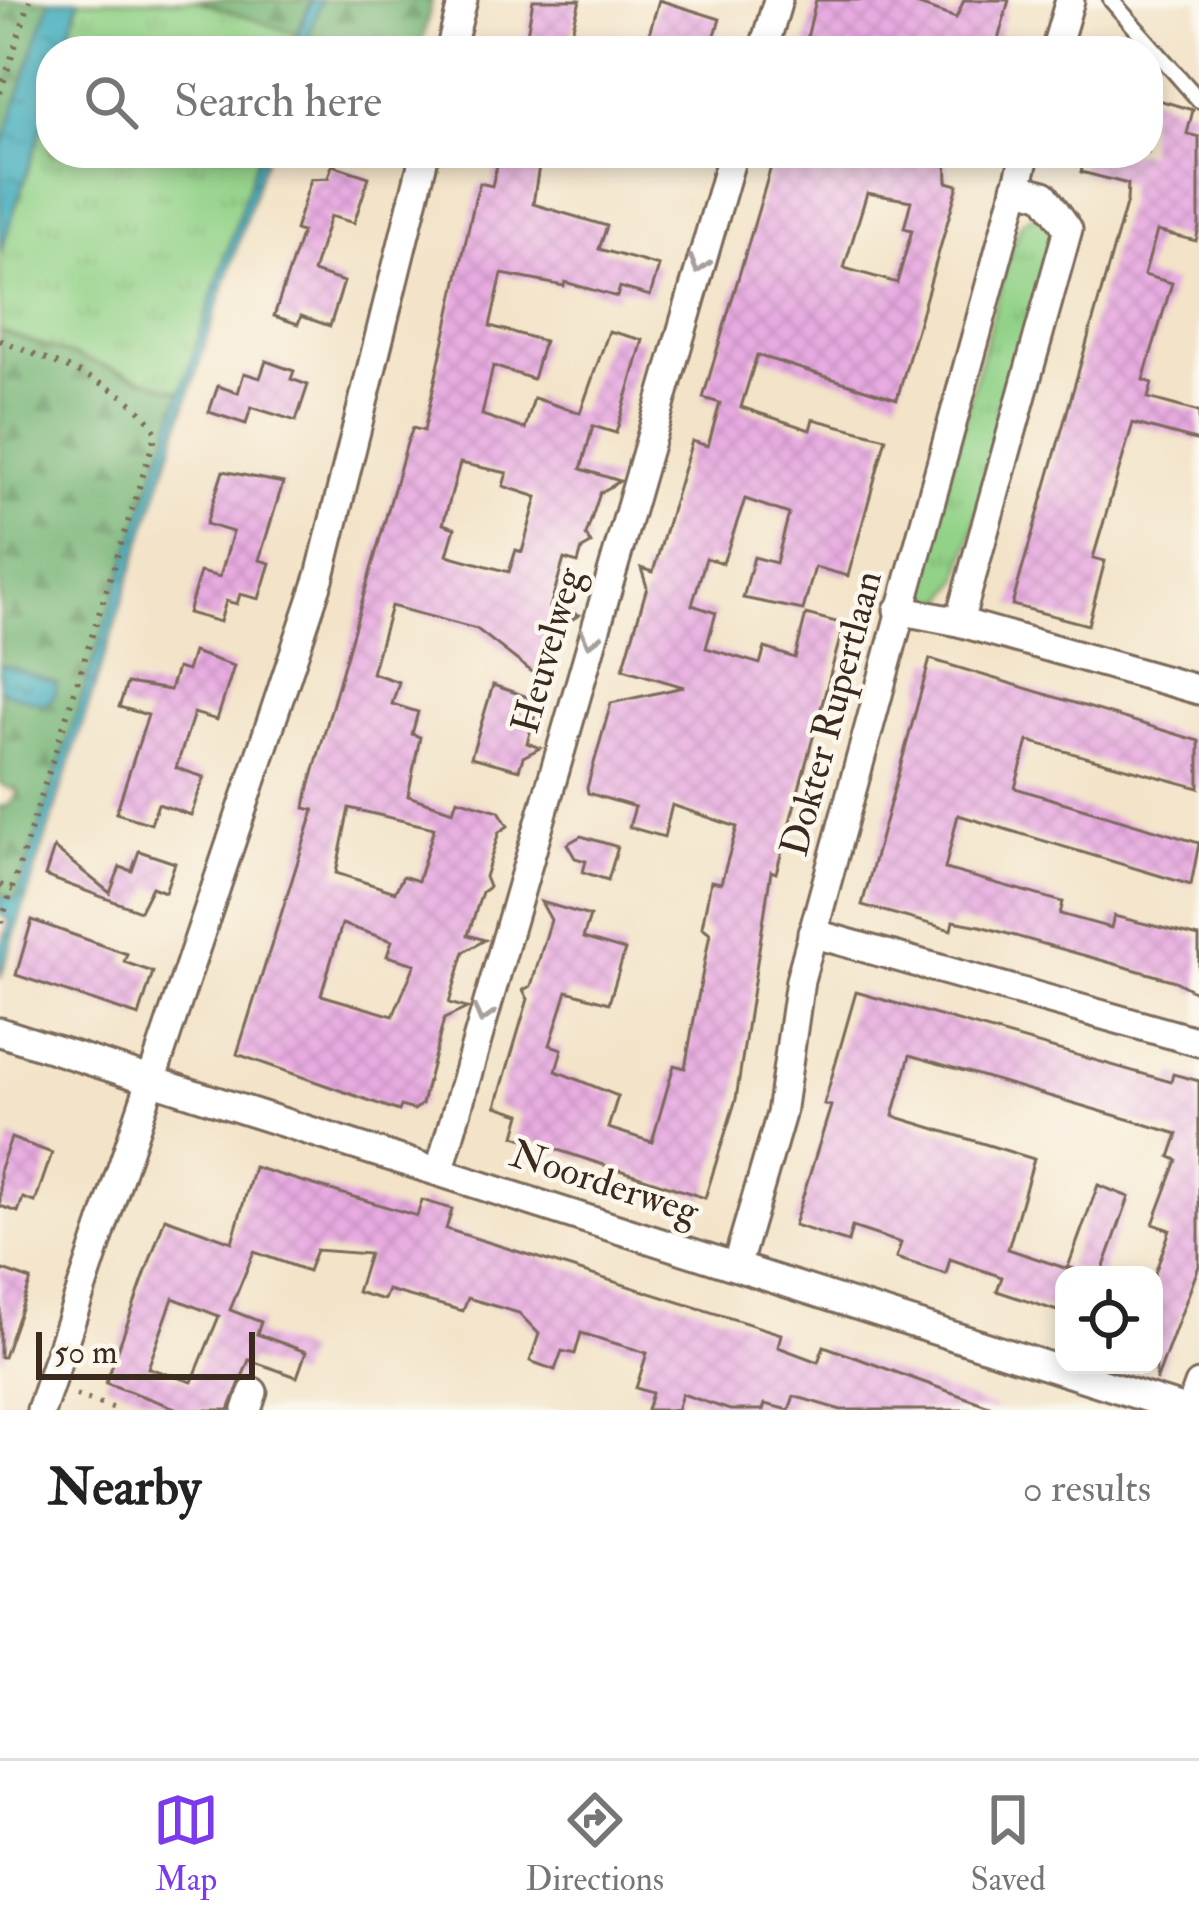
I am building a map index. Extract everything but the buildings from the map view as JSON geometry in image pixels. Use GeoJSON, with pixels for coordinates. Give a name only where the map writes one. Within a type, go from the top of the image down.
{"type":"FeatureCollection","features":[{"type":"Feature","properties":{"kind":"street"},"geometry":{"type":"LineString","coordinates":[[454,36],[463,0]]}},
{"type":"Feature","properties":{"kind":"street"},"geometry":{"type":"LineString","coordinates":[[767,36],[778,0]]}},
{"type":"Feature","properties":{"kind":"street"},"geometry":{"type":"LineString","coordinates":[[1059,36],[1070,0]]}},
{"type":"Feature","properties":{"kind":"street"},"geometry":{"type":"LineString","coordinates":[[45,1398],[320,576],[421,168]]}},
{"type":"Feature","properties":{"kind":"street","name":"Heuvelweg"},"geometry":{"type":"LineString","coordinates":[[440,1169],[729,168]]}},
{"type":"Feature","properties":{"kind":"street","name":"Dokter Rupertlaan"},"geometry":{"type":"LineString","coordinates":[[737,1264],[781,1114],[800,980],[812,933],[1022,168]]}},
{"type":"Feature","properties":{"kind":"street"},"geometry":{"type":"LineString","coordinates":[[959,622],[1068,229],[1044,195],[1016,187]]}},
{"type":"Feature","properties":{"kind":"street"},"geometry":{"type":"LineString","coordinates":[[898,610],[959,622],[1199,690]]}},
{"type":"Feature","properties":{"kind":"street"},"geometry":{"type":"LineString","coordinates":[[812,933],[1199,1042]]}},
{"type":"Feature","properties":{"kind":"street","name":"Noorderweg"},"geometry":{"type":"LineString","coordinates":[[0,1032],[1188,1410]]}},
{"type":"Feature","properties":{"kind":"street"},"geometry":{"type":"LineString","coordinates":[[1188,1410],[1199,1385]]}},
{"type":"Feature","properties":{"kind":"lane"},"geometry":{"type":"LineString","coordinates":[[1111,0],[1143,36]]}},
{"type":"Feature","properties":{"kind":"lane"},"geometry":{"type":"LineString","coordinates":[[1163,59],[1199,100]]}},
{"type":"Feature","properties":{"kind":"path"},"geometry":{"type":"LineString","coordinates":[[0,94],[30,0]]}},
{"type":"Feature","properties":{"kind":"path"},"geometry":{"type":"LineString","coordinates":[[0,340],[129,398],[148,413],[156,434],[88,636],[2,922]]}},
{"type":"Feature","properties":{"kind":"path"},"geometry":{"type":"LineString","coordinates":[[0,885],[12,894]]}},
{"type":"Feature","properties":{"kind":"path"},"geometry":{"type":"LineString","coordinates":[[45,1398],[118,1410]]}},
{"type":"Feature","properties":{"kind":"green space"},"geometry":{"type":"Polygon","coordinates":[[[0,0],[50,0],[36,36],[0,152],[0,0]]]}},
{"type":"Feature","properties":{"kind":"green space"},"geometry":{"type":"Polygon","coordinates":[[[79,0],[196,0],[296,34],[295,36],[69,36],[79,0]]]}},
{"type":"Feature","properties":{"kind":"green space"},"geometry":{"type":"Polygon","coordinates":[[[196,0],[312,0],[296,34],[196,0]]]}},
{"type":"Feature","properties":{"kind":"green space"},"geometry":{"type":"Polygon","coordinates":[[[321,0],[432,0],[424,36],[308,36],[321,0]]]}},
{"type":"Feature","properties":{"kind":"green space"},"geometry":{"type":"Polygon","coordinates":[[[36,146],[36,168],[254,168],[182,392],[0,331],[0,254],[36,146]]]}},
{"type":"Feature","properties":{"kind":"green space"},"geometry":{"type":"Polygon","coordinates":[[[1035,215],[1048,221],[1054,236],[959,580],[946,599],[933,601],[917,592],[1010,252],[1022,222],[1035,215]]]}},
{"type":"Feature","properties":{"kind":"green space"},"geometry":{"type":"Polygon","coordinates":[[[0,331],[182,392],[16,900],[0,895],[0,806],[7,807],[19,792],[0,784],[0,690],[44,705],[57,683],[0,664],[0,331]]]}},
{"type":"Feature","properties":{"kind":"water"},"geometry":{"type":"Polygon","coordinates":[[[50,0],[79,0],[69,36],[38,36],[50,0]]]}},
{"type":"Feature","properties":{"kind":"water"},"geometry":{"type":"Polygon","coordinates":[[[312,0],[321,0],[308,36],[297,36],[312,0]]]}},
{"type":"Feature","properties":{"kind":"water"},"geometry":{"type":"Polygon","coordinates":[[[36,43],[36,146],[0,254],[0,152],[36,43]]]}},
{"type":"Feature","properties":{"kind":"water"},"geometry":{"type":"Polygon","coordinates":[[[254,168],[262,168],[0,979],[0,950],[10,920],[0,914],[0,895],[16,899],[254,168]]]}},
{"type":"Feature","properties":{"kind":"water"},"geometry":{"type":"Polygon","coordinates":[[[0,664],[57,683],[54,697],[44,705],[0,690],[0,664]]]}}]}
